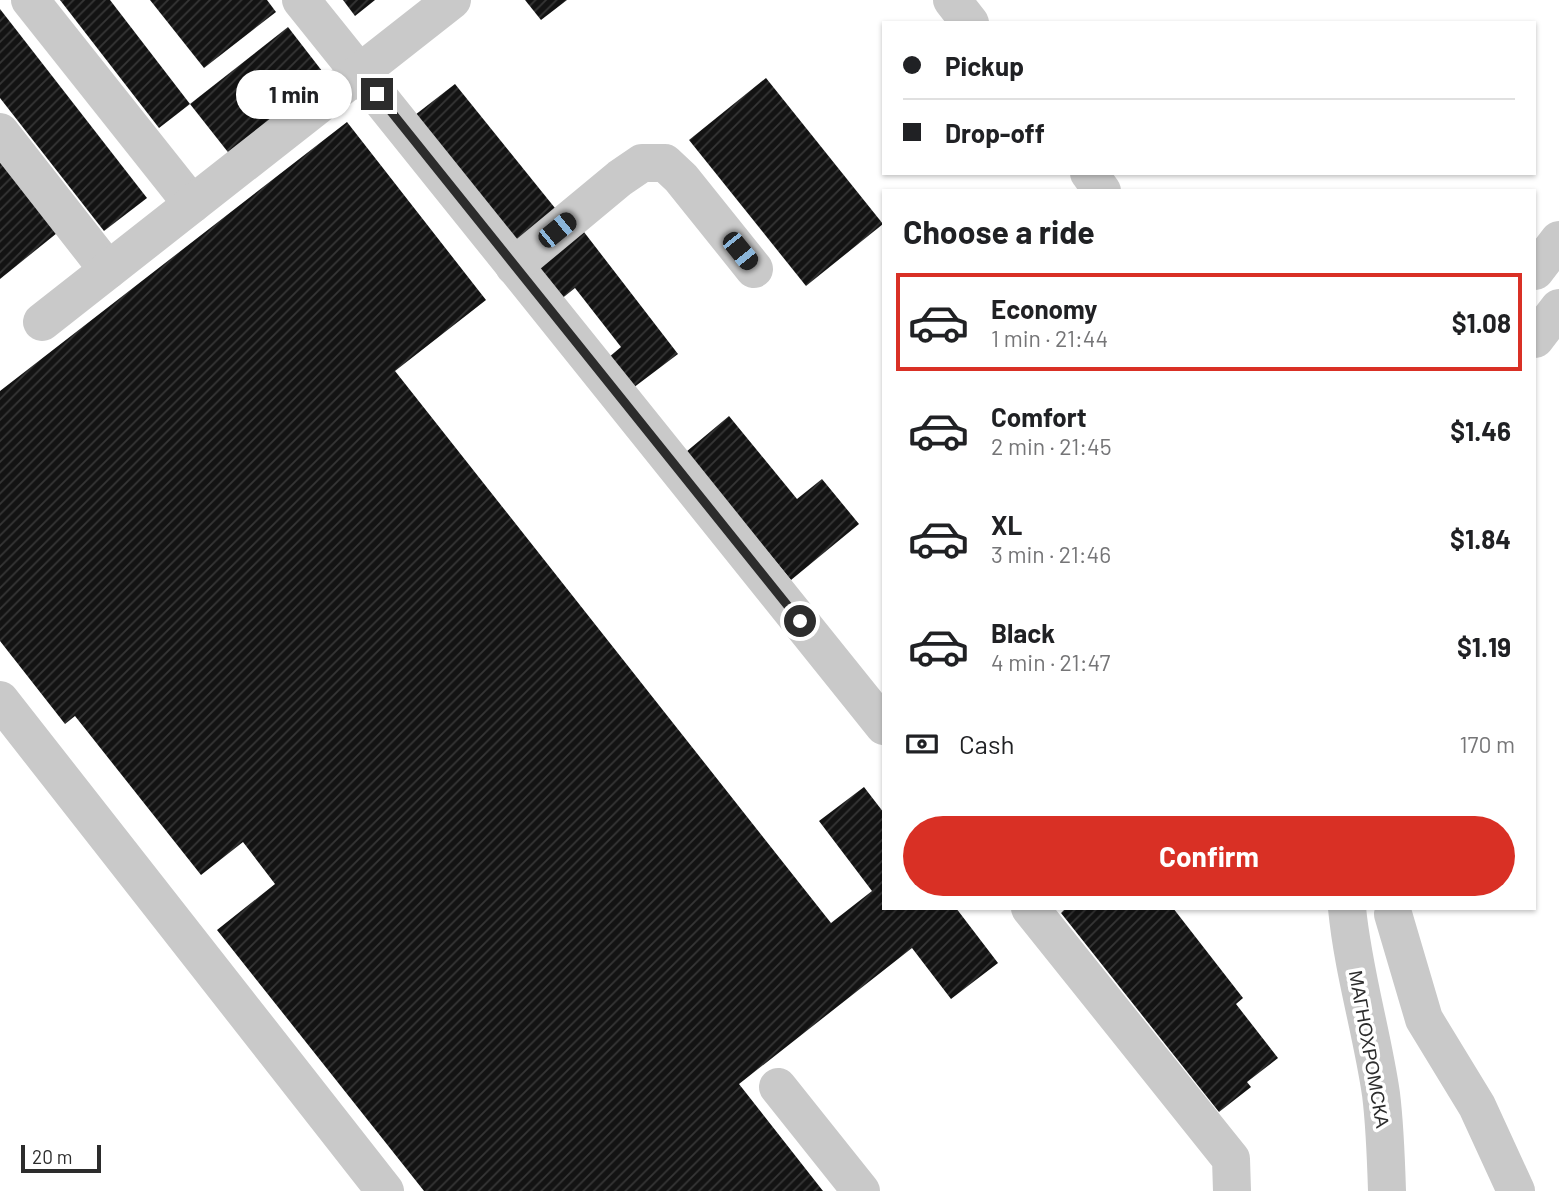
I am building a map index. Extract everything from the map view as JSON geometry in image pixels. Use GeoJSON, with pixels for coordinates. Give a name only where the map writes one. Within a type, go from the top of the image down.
{"type":"FeatureCollection","features":[{"type":"Feature","properties":{"kind":"street"},"geometry":{"type":"LineString","coordinates":[[30,0],[192,204]]}},
{"type":"Feature","properties":{"kind":"street"},"geometry":{"type":"LineString","coordinates":[[301,0],[882,724]]}},
{"type":"Feature","properties":{"kind":"street"},"geometry":{"type":"LineString","coordinates":[[42,323],[452,0]]}},
{"type":"Feature","properties":{"kind":"street"},"geometry":{"type":"LineString","coordinates":[[952,0],[968,21]]}},
{"type":"Feature","properties":{"kind":"street"},"geometry":{"type":"LineString","coordinates":[[0,132],[108,270]]}},
{"type":"Feature","properties":{"kind":"street"},"geometry":{"type":"LineString","coordinates":[[514,265],[642,163],[664,163],[681,178],[754,269]]}},
{"type":"Feature","properties":{"kind":"street"},"geometry":{"type":"LineString","coordinates":[[1090,175],[1100,189]]}},
{"type":"Feature","properties":{"kind":"street"},"geometry":{"type":"LineString","coordinates":[[1536,270],[1559,240]]}},
{"type":"Feature","properties":{"kind":"street"},"geometry":{"type":"LineString","coordinates":[[1536,338],[1559,308]]}},
{"type":"Feature","properties":{"kind":"street"},"geometry":{"type":"LineString","coordinates":[[0,700],[385,1191]]}},
{"type":"Feature","properties":{"kind":"street"},"geometry":{"type":"LineString","coordinates":[[1032,910],[1231,1160],[1232,1191]]}},
{"type":"Feature","properties":{"kind":"street","name":"МАГНОХРОМСКА"},"geometry":{"type":"LineString","coordinates":[[1347,910],[1350,939],[1381,1092],[1387,1191]]}},
{"type":"Feature","properties":{"kind":"street"},"geometry":{"type":"LineString","coordinates":[[1393,915],[1424,1019],[1477,1106],[1516,1191]]}},
{"type":"Feature","properties":{"kind":"street"},"geometry":{"type":"LineString","coordinates":[[778,1087],[861,1191]]}},
{"type":"Feature","properties":{"kind":"building"},"geometry":{"type":"Polygon","coordinates":[[[60,0],[110,0],[190,104],[159,128],[60,0]]]}},
{"type":"Feature","properties":{"kind":"building"},"geometry":{"type":"Polygon","coordinates":[[[150,0],[267,0],[276,12],[204,68],[150,0]]]}},
{"type":"Feature","properties":{"kind":"building"},"geometry":{"type":"Polygon","coordinates":[[[343,0],[375,0],[355,16],[343,0]]]}},
{"type":"Feature","properties":{"kind":"building"},"geometry":{"type":"Polygon","coordinates":[[[525,0],[567,0],[541,20],[525,0]]]}},
{"type":"Feature","properties":{"kind":"building"},"geometry":{"type":"Polygon","coordinates":[[[0,9],[147,198],[104,231],[0,98],[0,9]]]}},
{"type":"Feature","properties":{"kind":"building"},"geometry":{"type":"Polygon","coordinates":[[[288,27],[329,80],[231,156],[190,104],[288,27]]]}},
{"type":"Feature","properties":{"kind":"building"},"geometry":{"type":"Polygon","coordinates":[[[766,78],[882,225],[806,286],[689,140],[766,78]]]}},
{"type":"Feature","properties":{"kind":"building"},"geometry":{"type":"Polygon","coordinates":[[[455,84],[559,213],[519,245],[415,115],[455,84]]]}},
{"type":"Feature","properties":{"kind":"building"},"geometry":{"type":"Polygon","coordinates":[[[347,122],[486,300],[395,371],[831,923],[872,891],[819,821],[864,787],[882,810],[882,910],[958,910],[998,963],[951,999],[912,948],[739,1084],[823,1191],[424,1191],[217,930],[275,884],[243,842],[201,875],[75,716],[65,724],[0,641],[0,391],[347,122]]]}},
{"type":"Feature","properties":{"kind":"building"},"geometry":{"type":"Polygon","coordinates":[[[0,161],[57,233],[0,279],[0,161]]]}},
{"type":"Feature","properties":{"kind":"building"},"geometry":{"type":"Polygon","coordinates":[[[584,232],[678,354],[633,388],[609,357],[621,347],[575,288],[560,300],[536,269],[584,232]]]}},
{"type":"Feature","properties":{"kind":"building"},"geometry":{"type":"Polygon","coordinates":[[[729,416],[797,499],[822,479],[859,524],[791,580],[686,452],[729,416]]]}},
{"type":"Feature","properties":{"kind":"building"},"geometry":{"type":"Polygon","coordinates":[[[1064,910],[1175,910],[1243,998],[1236,1004],[1278,1058],[1247,1082],[1251,1087],[1219,1112],[1061,913],[1064,910]]]}},
{"type":"Feature","properties":{"kind":"route"},"geometry":{"type":"LineString","coordinates":[[377,94],[800,621]]}}]}
